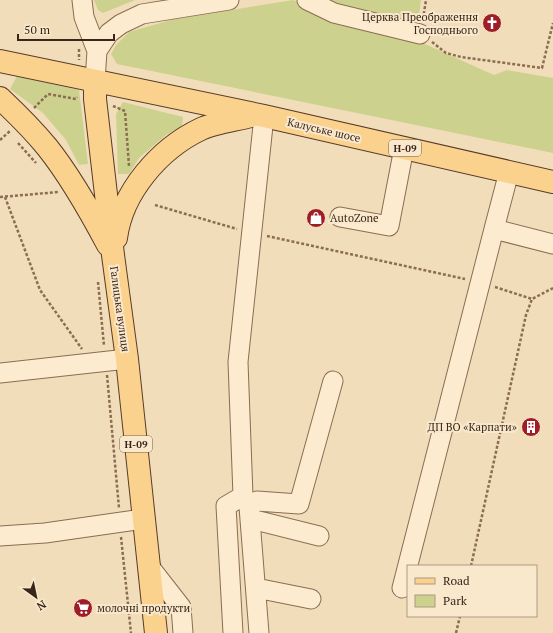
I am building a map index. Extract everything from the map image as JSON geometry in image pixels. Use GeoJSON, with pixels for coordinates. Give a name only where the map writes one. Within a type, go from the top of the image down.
{"type":"FeatureCollection","features":[{"type":"Feature","properties":{"kind":"main road"},"geometry":{"type":"LineString","coordinates":[[0,61],[95,81]]}},
{"type":"Feature","properties":{"kind":"main road","name":"Калуське шосе"},"geometry":{"type":"LineString","coordinates":[[95,81],[260,115],[553,182]]}},
{"type":"Feature","properties":{"kind":"main road","name":"Галицька вулиця"},"geometry":{"type":"LineString","coordinates":[[95,81],[113,255],[127,359],[156,633]]}},
{"type":"Feature","properties":{"kind":"main road"},"geometry":{"type":"LineString","coordinates":[[0,98],[47,147],[90,211],[113,255]]}},
{"type":"Feature","properties":{"kind":"main road","name":"Н-09"},"geometry":{"type":"LineString","coordinates":[[113,255],[117,226],[125,208],[137,185],[155,162],[177,143],[202,129],[260,115]]}},
{"type":"Feature","properties":{"kind":"street"},"geometry":{"type":"LineString","coordinates":[[82,0],[84,17],[97,51],[95,81]]}},
{"type":"Feature","properties":{"kind":"street"},"geometry":{"type":"LineString","coordinates":[[97,51],[110,33],[121,24],[142,14],[229,0]]}},
{"type":"Feature","properties":{"kind":"street"},"geometry":{"type":"LineString","coordinates":[[307,0],[334,13],[420,34]]}},
{"type":"Feature","properties":{"kind":"street"},"geometry":{"type":"LineString","coordinates":[[259,633],[248,508],[238,362],[252,233],[260,115]]}},
{"type":"Feature","properties":{"kind":"street"},"geometry":{"type":"LineString","coordinates":[[340,218],[389,226],[404,148]]}},
{"type":"Feature","properties":{"kind":"street"},"geometry":{"type":"LineString","coordinates":[[408,565],[509,172]]}},
{"type":"Feature","properties":{"kind":"street"},"geometry":{"type":"LineString","coordinates":[[494,229],[553,244]]}},
{"type":"Feature","properties":{"kind":"street"},"geometry":{"type":"LineString","coordinates":[[0,373],[127,359]]}},
{"type":"Feature","properties":{"kind":"street"},"geometry":{"type":"LineString","coordinates":[[248,508],[257,501],[299,504],[333,381]]}},
{"type":"Feature","properties":{"kind":"street"},"geometry":{"type":"LineString","coordinates":[[233,633],[226,506],[248,508],[319,536]]}},
{"type":"Feature","properties":{"kind":"street"},"geometry":{"type":"LineString","coordinates":[[0,536],[45,533],[143,519]]}},
{"type":"Feature","properties":{"kind":"street"},"geometry":{"type":"LineString","coordinates":[[149,566],[181,607],[183,633]]}},
{"type":"Feature","properties":{"kind":"street"},"geometry":{"type":"LineString","coordinates":[[402,588],[407,569]]}},
{"type":"Feature","properties":{"kind":"street"},"geometry":{"type":"LineString","coordinates":[[256,588],[311,599]]}},
{"type":"Feature","properties":{"kind":"path"},"geometry":{"type":"LineString","coordinates":[[426,0],[420,34],[446,53],[461,57],[542,68],[553,25]]}},
{"type":"Feature","properties":{"kind":"path"},"geometry":{"type":"LineString","coordinates":[[0,197],[77,191]]}},
{"type":"Feature","properties":{"kind":"path"},"geometry":{"type":"LineString","coordinates":[[5,197],[40,290],[92,363]]}},
{"type":"Feature","properties":{"kind":"path"},"geometry":{"type":"LineString","coordinates":[[155,205],[252,233],[481,282],[532,299]]}},
{"type":"Feature","properties":{"kind":"path"},"geometry":{"type":"LineString","coordinates":[[471,565],[526,316],[532,299],[553,288]]}},
{"type":"Feature","properties":{"kind":"path"},"geometry":{"type":"LineString","coordinates":[[456,633],[460,617]]}},
{"type":"Feature","properties":{"kind":"green space"},"geometry":{"type":"Polygon","coordinates":[[[94,0],[135,0],[103,13],[98,10],[94,0]]]}},
{"type":"Feature","properties":{"kind":"green space"},"geometry":{"type":"Polygon","coordinates":[[[293,0],[336,18],[416,40],[494,75],[507,70],[553,78],[553,153],[117,64],[111,54],[116,45],[129,32],[174,19],[293,0]]]}},
{"type":"Feature","properties":{"kind":"green space"},"geometry":{"type":"Polygon","coordinates":[[[325,0],[421,0],[418,23],[411,25],[325,0]]]}},
{"type":"Feature","properties":{"kind":"green space"},"geometry":{"type":"Polygon","coordinates":[[[17,76],[79,90],[88,164],[79,165],[66,140],[43,113],[10,89],[17,76]]]}},
{"type":"Feature","properties":{"kind":"green space"},"geometry":{"type":"Polygon","coordinates":[[[123,102],[183,117],[182,126],[166,135],[139,158],[129,174],[118,174],[116,114],[123,102]]]}},
{"type":"Feature","properties":{"kind":"place","name":"Церква Преображення Господнього"},"geometry":{"type":"Point","coordinates":[492,23]}},
{"type":"Feature","properties":{"kind":"place","name":"AutoZone"},"geometry":{"type":"Point","coordinates":[316,218]}},
{"type":"Feature","properties":{"kind":"place","name":"ДП ВО «Карпати»"},"geometry":{"type":"Point","coordinates":[531,427]}},
{"type":"Feature","properties":{"kind":"place","name":"молочні продукти"},"geometry":{"type":"Point","coordinates":[83,608]}}]}
